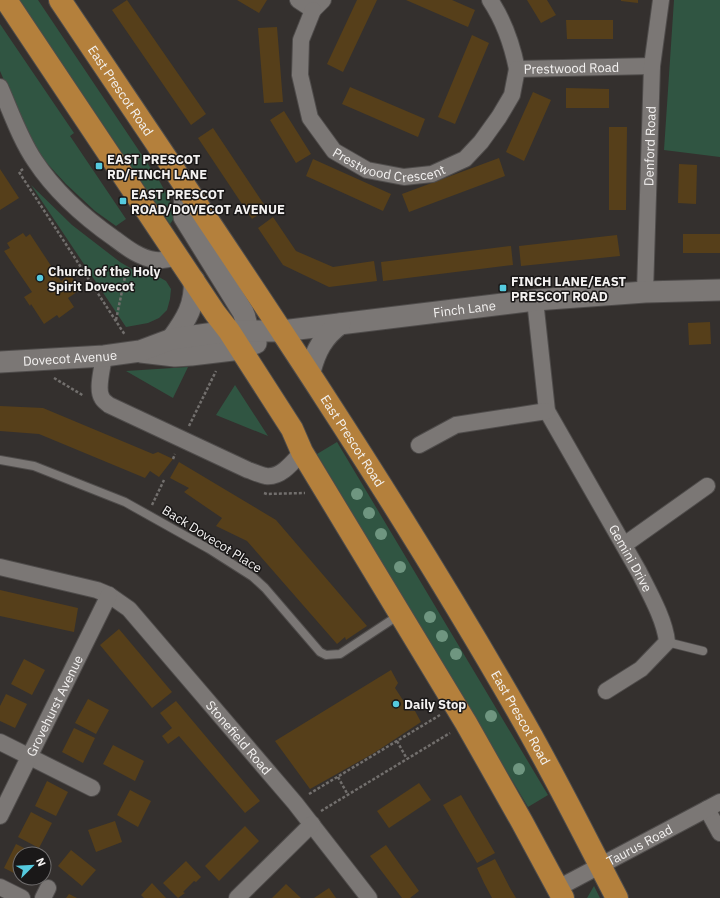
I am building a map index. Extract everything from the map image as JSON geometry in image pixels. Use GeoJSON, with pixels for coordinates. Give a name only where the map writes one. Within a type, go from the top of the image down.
{"type":"FeatureCollection","features":[{"type":"Feature","properties":{"kind":"highway"},"geometry":{"type":"LineString","coordinates":[[6,0],[215,312],[239,337],[292,429],[302,452],[461,714],[560,893]]}},
{"type":"Feature","properties":{"kind":"highway","name":"East Prescot Road"},"geometry":{"type":"LineString","coordinates":[[60,0],[310,372],[463,618],[506,691],[571,808],[617,898]]}},
{"type":"Feature","properties":{"kind":"street"},"geometry":{"type":"LineString","coordinates":[[298,0],[318,5]]}},
{"type":"Feature","properties":{"kind":"street","name":"Prestwood Road"},"geometry":{"type":"LineString","coordinates":[[490,0],[500,14],[513,48],[517,69],[652,66]]}},
{"type":"Feature","properties":{"kind":"street","name":"Denford Road"},"geometry":{"type":"LineString","coordinates":[[645,292],[652,66],[661,0]]}},
{"type":"Feature","properties":{"kind":"street","name":"Prestwood Crescent"},"geometry":{"type":"LineString","coordinates":[[318,5],[301,40],[300,74],[310,118],[334,151],[367,170],[404,177],[432,174],[465,159],[481,142],[500,117],[512,95],[517,69]]}},
{"type":"Feature","properties":{"kind":"street"},"geometry":{"type":"LineString","coordinates":[[0,87],[20,135],[34,161],[74,206],[103,231],[142,257],[166,261],[179,257]]}},
{"type":"Feature","properties":{"kind":"street"},"geometry":{"type":"LineString","coordinates":[[185,186],[184,217],[243,312],[247,325],[239,337]]}},
{"type":"Feature","properties":{"kind":"street"},"geometry":{"type":"LineString","coordinates":[[172,339],[183,324],[191,308],[194,294],[194,280]]}},
{"type":"Feature","properties":{"kind":"street","name":"Finch Lane"},"geometry":{"type":"LineString","coordinates":[[239,337],[535,300],[645,292],[720,290]]}},
{"type":"Feature","properties":{"kind":"street","name":"Gemini Drive"},"geometry":{"type":"LineString","coordinates":[[535,300],[547,411],[624,545],[652,598],[666,635],[667,642]]}},
{"type":"Feature","properties":{"kind":"street"},"geometry":{"type":"LineString","coordinates":[[310,372],[315,354],[323,340],[340,324]]}},
{"type":"Feature","properties":{"kind":"street","name":"Dovecot Avenue"},"geometry":{"type":"LineString","coordinates":[[138,352],[172,339],[239,337]]}},
{"type":"Feature","properties":{"kind":"street","name":"Dovecot Avenue"},"geometry":{"type":"LineString","coordinates":[[0,362],[104,356],[138,352],[175,356],[239,337]]}},
{"type":"Feature","properties":{"kind":"street"},"geometry":{"type":"LineString","coordinates":[[104,356],[99,385],[102,398],[109,405],[248,470],[265,476],[279,473],[290,466],[302,452]]}},
{"type":"Feature","properties":{"kind":"street"},"geometry":{"type":"LineString","coordinates":[[419,445],[456,425],[547,411]]}},
{"type":"Feature","properties":{"kind":"street"},"geometry":{"type":"LineString","coordinates":[[624,545],[708,486]]}},
{"type":"Feature","properties":{"kind":"street"},"geometry":{"type":"LineString","coordinates":[[0,567],[103,592]]}},
{"type":"Feature","properties":{"kind":"street","name":"Grovehurst Avenue"},"geometry":{"type":"LineString","coordinates":[[0,816],[29,756],[103,592]]}},
{"type":"Feature","properties":{"kind":"street","name":"Stonefield Road"},"geometry":{"type":"LineString","coordinates":[[103,592],[129,609],[139,620],[295,803],[369,898]]}},
{"type":"Feature","properties":{"kind":"street"},"geometry":{"type":"LineString","coordinates":[[606,691],[641,669],[667,642]]}},
{"type":"Feature","properties":{"kind":"street"},"geometry":{"type":"LineString","coordinates":[[0,742],[92,788]]}},
{"type":"Feature","properties":{"kind":"street"},"geometry":{"type":"LineString","coordinates":[[714,806],[720,833]]}},
{"type":"Feature","properties":{"kind":"street","name":"Taurus Road"},"geometry":{"type":"LineString","coordinates":[[560,893],[600,866],[714,806]]}},
{"type":"Feature","properties":{"kind":"street"},"geometry":{"type":"LineString","coordinates":[[237,898],[310,822]]}},
{"type":"Feature","properties":{"kind":"street"},"geometry":{"type":"LineString","coordinates":[[0,887],[22,898]]}},
{"type":"Feature","properties":{"kind":"lane","name":"Back Dovecot Place"},"geometry":{"type":"LineString","coordinates":[[0,460],[34,466],[125,502],[209,549],[254,577],[270,593],[320,652],[326,655],[340,654],[401,614]]}},
{"type":"Feature","properties":{"kind":"lane"},"geometry":{"type":"LineString","coordinates":[[667,642],[703,651]]}},
{"type":"Feature","properties":{"kind":"path"},"geometry":{"type":"LineString","coordinates":[[34,161],[19,172],[116,321],[138,352]]}},
{"type":"Feature","properties":{"kind":"path"},"geometry":{"type":"LineString","coordinates":[[116,321],[131,251]]}},
{"type":"Feature","properties":{"kind":"path"},"geometry":{"type":"LineString","coordinates":[[173,459],[218,367]]}},
{"type":"Feature","properties":{"kind":"path"},"geometry":{"type":"LineString","coordinates":[[148,514],[164,480]]}},
{"type":"Feature","properties":{"kind":"path"},"geometry":{"type":"LineString","coordinates":[[295,803],[397,741],[461,714]]}},
{"type":"Feature","properties":{"kind":"path"},"geometry":{"type":"LineString","coordinates":[[310,822],[348,795],[407,759],[461,714]]}},
{"type":"Feature","properties":{"kind":"path"},"geometry":{"type":"LineString","coordinates":[[397,741],[407,759]]}},
{"type":"Feature","properties":{"kind":"path"},"geometry":{"type":"LineString","coordinates":[[338,777],[348,795]]}},
{"type":"Feature","properties":{"kind":"green space"},"geometry":{"type":"Polygon","coordinates":[[[19,0],[38,0],[160,182],[169,199],[175,217],[170,224],[19,0]]]}},
{"type":"Feature","properties":{"kind":"green space"},"geometry":{"type":"Polygon","coordinates":[[[674,0],[720,0],[720,157],[664,150],[674,0]]]}},
{"type":"Feature","properties":{"kind":"green space"},"geometry":{"type":"Polygon","coordinates":[[[0,24],[74,133],[70,136],[126,219],[116,226],[95,211],[66,184],[44,160],[26,131],[0,71],[0,24]]]}},
{"type":"Feature","properties":{"kind":"green space"},"geometry":{"type":"Polygon","coordinates":[[[31,185],[72,225],[120,262],[135,271],[150,272],[166,281],[171,289],[167,310],[159,318],[148,323],[126,327],[31,185]]]}},
{"type":"Feature","properties":{"kind":"green space"},"geometry":{"type":"Polygon","coordinates":[[[188,367],[173,398],[126,371],[188,367]]]}},
{"type":"Feature","properties":{"kind":"green space"},"geometry":{"type":"Polygon","coordinates":[[[235,385],[268,436],[216,415],[235,385]]]}},
{"type":"Feature","properties":{"kind":"green space"},"geometry":{"type":"Polygon","coordinates":[[[337,442],[548,795],[528,807],[317,454],[337,442]]]}},
{"type":"Feature","properties":{"kind":"green space"},"geometry":{"type":"Polygon","coordinates":[[[594,886],[600,898],[587,898],[594,886]]]}},
{"type":"Feature","properties":{"kind":"building"},"geometry":{"type":"Polygon","coordinates":[[[127,0],[206,114],[191,125],[112,10],[127,0]]]}},
{"type":"Feature","properties":{"kind":"building"},"geometry":{"type":"Polygon","coordinates":[[[237,0],[267,0],[259,13],[237,0]]]}},
{"type":"Feature","properties":{"kind":"building"},"geometry":{"type":"Polygon","coordinates":[[[357,0],[377,0],[343,72],[327,64],[357,0]]]}},
{"type":"Feature","properties":{"kind":"building"},"geometry":{"type":"Polygon","coordinates":[[[406,0],[452,0],[475,10],[468,27],[406,0]]]}},
{"type":"Feature","properties":{"kind":"building"},"geometry":{"type":"Polygon","coordinates":[[[527,0],[547,0],[556,15],[541,23],[527,0]]]}},
{"type":"Feature","properties":{"kind":"building"},"geometry":{"type":"Polygon","coordinates":[[[638,0],[638,3],[621,1],[638,0]]]}},
{"type":"Feature","properties":{"kind":"building"},"geometry":{"type":"Polygon","coordinates":[[[566,20],[613,20],[613,39],[567,39],[566,20]]]}},
{"type":"Feature","properties":{"kind":"building"},"geometry":{"type":"Polygon","coordinates":[[[277,27],[283,102],[264,103],[258,28],[277,27]]]}},
{"type":"Feature","properties":{"kind":"building"},"geometry":{"type":"Polygon","coordinates":[[[472,35],[489,43],[455,124],[438,117],[472,35]]]}},
{"type":"Feature","properties":{"kind":"building"},"geometry":{"type":"Polygon","coordinates":[[[350,87],[425,119],[418,137],[342,104],[350,87]]]}},
{"type":"Feature","properties":{"kind":"building"},"geometry":{"type":"Polygon","coordinates":[[[566,88],[609,89],[609,108],[566,108],[566,88]]]}},
{"type":"Feature","properties":{"kind":"building"},"geometry":{"type":"Polygon","coordinates":[[[533,92],[551,100],[524,161],[506,152],[533,92]]]}},
{"type":"Feature","properties":{"kind":"building"},"geometry":{"type":"Polygon","coordinates":[[[284,111],[311,154],[296,163],[270,120],[284,111]]]}},
{"type":"Feature","properties":{"kind":"building"},"geometry":{"type":"Polygon","coordinates":[[[609,127],[627,127],[626,210],[609,210],[609,127]]]}},
{"type":"Feature","properties":{"kind":"building"},"geometry":{"type":"Polygon","coordinates":[[[213,128],[267,209],[252,219],[198,138],[213,128]]]}},
{"type":"Feature","properties":{"kind":"building"},"geometry":{"type":"Polygon","coordinates":[[[499,158],[505,176],[409,212],[402,194],[499,158]]]}},
{"type":"Feature","properties":{"kind":"building"},"geometry":{"type":"Polygon","coordinates":[[[313,159],[391,194],[383,211],[306,176],[313,159]]]}},
{"type":"Feature","properties":{"kind":"building"},"geometry":{"type":"Polygon","coordinates":[[[679,164],[697,165],[696,204],[678,203],[679,164]]]}},
{"type":"Feature","properties":{"kind":"building"},"geometry":{"type":"Polygon","coordinates":[[[0,169],[19,198],[0,210],[0,169]]]}},
{"type":"Feature","properties":{"kind":"building"},"geometry":{"type":"Polygon","coordinates":[[[273,217],[296,251],[333,267],[374,261],[377,281],[329,287],[283,265],[258,228],[273,217]]]}},
{"type":"Feature","properties":{"kind":"building","name":"Church of the Holy Spirit Dovecot"},"geometry":{"type":"Polygon","coordinates":[[[23,233],[26,237],[30,234],[61,281],[70,274],[80,290],[68,298],[74,307],[59,318],[57,315],[44,324],[31,304],[30,306],[24,297],[32,292],[4,251],[10,248],[7,243],[23,233]]]}},
{"type":"Feature","properties":{"kind":"building"},"geometry":{"type":"Polygon","coordinates":[[[683,234],[720,234],[720,253],[683,253],[683,234]]]}},
{"type":"Feature","properties":{"kind":"building"},"geometry":{"type":"Polygon","coordinates":[[[617,235],[620,256],[521,266],[519,246],[617,235]]]}},
{"type":"Feature","properties":{"kind":"building"},"geometry":{"type":"Polygon","coordinates":[[[511,246],[513,265],[383,281],[381,262],[511,246]]]}},
{"type":"Feature","properties":{"kind":"building"},"geometry":{"type":"Polygon","coordinates":[[[710,322],[711,344],[689,345],[688,323],[710,322]]]}},
{"type":"Feature","properties":{"kind":"building"},"geometry":{"type":"Polygon","coordinates":[[[0,406],[43,408],[153,454],[158,452],[173,459],[159,477],[150,471],[145,478],[39,434],[0,431],[0,406]]]}},
{"type":"Feature","properties":{"kind":"building"},"geometry":{"type":"Polygon","coordinates":[[[179,462],[276,520],[367,626],[346,640],[345,637],[337,644],[247,541],[216,526],[222,518],[184,492],[189,488],[170,478],[179,462]]]}},
{"type":"Feature","properties":{"kind":"building"},"geometry":{"type":"Polygon","coordinates":[[[0,590],[78,608],[74,632],[0,616],[0,590]]]}},
{"type":"Feature","properties":{"kind":"building"},"geometry":{"type":"Polygon","coordinates":[[[119,629],[172,692],[152,708],[100,645],[119,629]]]}},
{"type":"Feature","properties":{"kind":"building"},"geometry":{"type":"Polygon","coordinates":[[[24,659],[45,670],[32,695],[11,684],[24,659]]]}},
{"type":"Feature","properties":{"kind":"building"},"geometry":{"type":"Polygon","coordinates":[[[391,670],[398,683],[395,688],[410,711],[415,711],[421,722],[374,753],[310,789],[275,741],[391,670]]]}},
{"type":"Feature","properties":{"kind":"building"},"geometry":{"type":"Polygon","coordinates":[[[6,694],[27,704],[15,728],[0,721],[0,706],[6,694]]]}},
{"type":"Feature","properties":{"kind":"building"},"geometry":{"type":"Polygon","coordinates":[[[88,699],[109,710],[96,734],[75,723],[88,699]]]}},
{"type":"Feature","properties":{"kind":"building"},"geometry":{"type":"Polygon","coordinates":[[[176,701],[260,801],[245,813],[179,736],[168,744],[162,736],[172,728],[160,713],[176,701]]]}},
{"type":"Feature","properties":{"kind":"building"},"geometry":{"type":"Polygon","coordinates":[[[74,728],[95,738],[83,763],[62,752],[74,728]]]}},
{"type":"Feature","properties":{"kind":"building"},"geometry":{"type":"Polygon","coordinates":[[[113,745],[144,761],[135,781],[103,764],[113,745]]]}},
{"type":"Feature","properties":{"kind":"building"},"geometry":{"type":"Polygon","coordinates":[[[47,781],[68,792],[56,816],[35,806],[47,781]]]}},
{"type":"Feature","properties":{"kind":"building"},"geometry":{"type":"Polygon","coordinates":[[[419,783],[431,800],[389,828],[377,811],[419,783]]]}},
{"type":"Feature","properties":{"kind":"building"},"geometry":{"type":"Polygon","coordinates":[[[130,790],[151,801],[138,827],[117,815],[130,790]]]}},
{"type":"Feature","properties":{"kind":"building"},"geometry":{"type":"Polygon","coordinates":[[[461,795],[495,853],[477,863],[443,805],[461,795]]]}},
{"type":"Feature","properties":{"kind":"building"},"geometry":{"type":"Polygon","coordinates":[[[31,812],[52,823],[40,846],[35,846],[18,837],[31,812]]]}},
{"type":"Feature","properties":{"kind":"building"},"geometry":{"type":"Polygon","coordinates":[[[115,821],[122,842],[96,852],[88,830],[115,821]]]}},
{"type":"Feature","properties":{"kind":"building"},"geometry":{"type":"Polygon","coordinates":[[[245,826],[259,841],[219,881],[205,866],[245,826]]]}},
{"type":"Feature","properties":{"kind":"building"},"geometry":{"type":"Polygon","coordinates":[[[386,845],[419,891],[410,898],[402,898],[370,856],[386,845]]]}},
{"type":"Feature","properties":{"kind":"building"},"geometry":{"type":"Polygon","coordinates":[[[71,850],[96,870],[82,886],[58,866],[71,850]]]}},
{"type":"Feature","properties":{"kind":"building"},"geometry":{"type":"Polygon","coordinates":[[[12,852],[12,872],[4,868],[12,852]]]}},
{"type":"Feature","properties":{"kind":"building"},"geometry":{"type":"Polygon","coordinates":[[[495,859],[516,898],[492,898],[477,868],[495,859]]]}},
{"type":"Feature","properties":{"kind":"building"},"geometry":{"type":"Polygon","coordinates":[[[186,861],[201,877],[196,882],[194,881],[183,892],[185,893],[178,898],[163,883],[186,861]]]}},
{"type":"Feature","properties":{"kind":"building"},"geometry":{"type":"Polygon","coordinates":[[[152,883],[166,898],[144,898],[141,895],[152,883]]]}},
{"type":"Feature","properties":{"kind":"building"},"geometry":{"type":"Polygon","coordinates":[[[286,884],[301,898],[272,898],[286,884]]]}},
{"type":"Feature","properties":{"kind":"building"},"geometry":{"type":"Polygon","coordinates":[[[329,888],[336,898],[314,898],[329,888]]]}},
{"type":"Feature","properties":{"kind":"building"},"geometry":{"type":"Polygon","coordinates":[[[69,894],[77,898],[66,898],[69,894]]]}},
{"type":"Feature","properties":{"kind":"place","name":"EAST PRESCOT RD/FINCH LANE"},"geometry":{"type":"Point","coordinates":[99,166]}},
{"type":"Feature","properties":{"kind":"place","name":"EAST PRESCOT ROAD/DOVECOT AVENUE"},"geometry":{"type":"Point","coordinates":[123,201]}},
{"type":"Feature","properties":{"kind":"place","name":"Church of the Holy Spirit Dovecot"},"geometry":{"type":"Point","coordinates":[40,278]}},
{"type":"Feature","properties":{"kind":"place","name":"FINCH LANE/EAST PRESCOT ROAD"},"geometry":{"type":"Point","coordinates":[503,288]}},
{"type":"Feature","properties":{"kind":"place","name":"Daily Stop"},"geometry":{"type":"Point","coordinates":[396,704]}}]}
